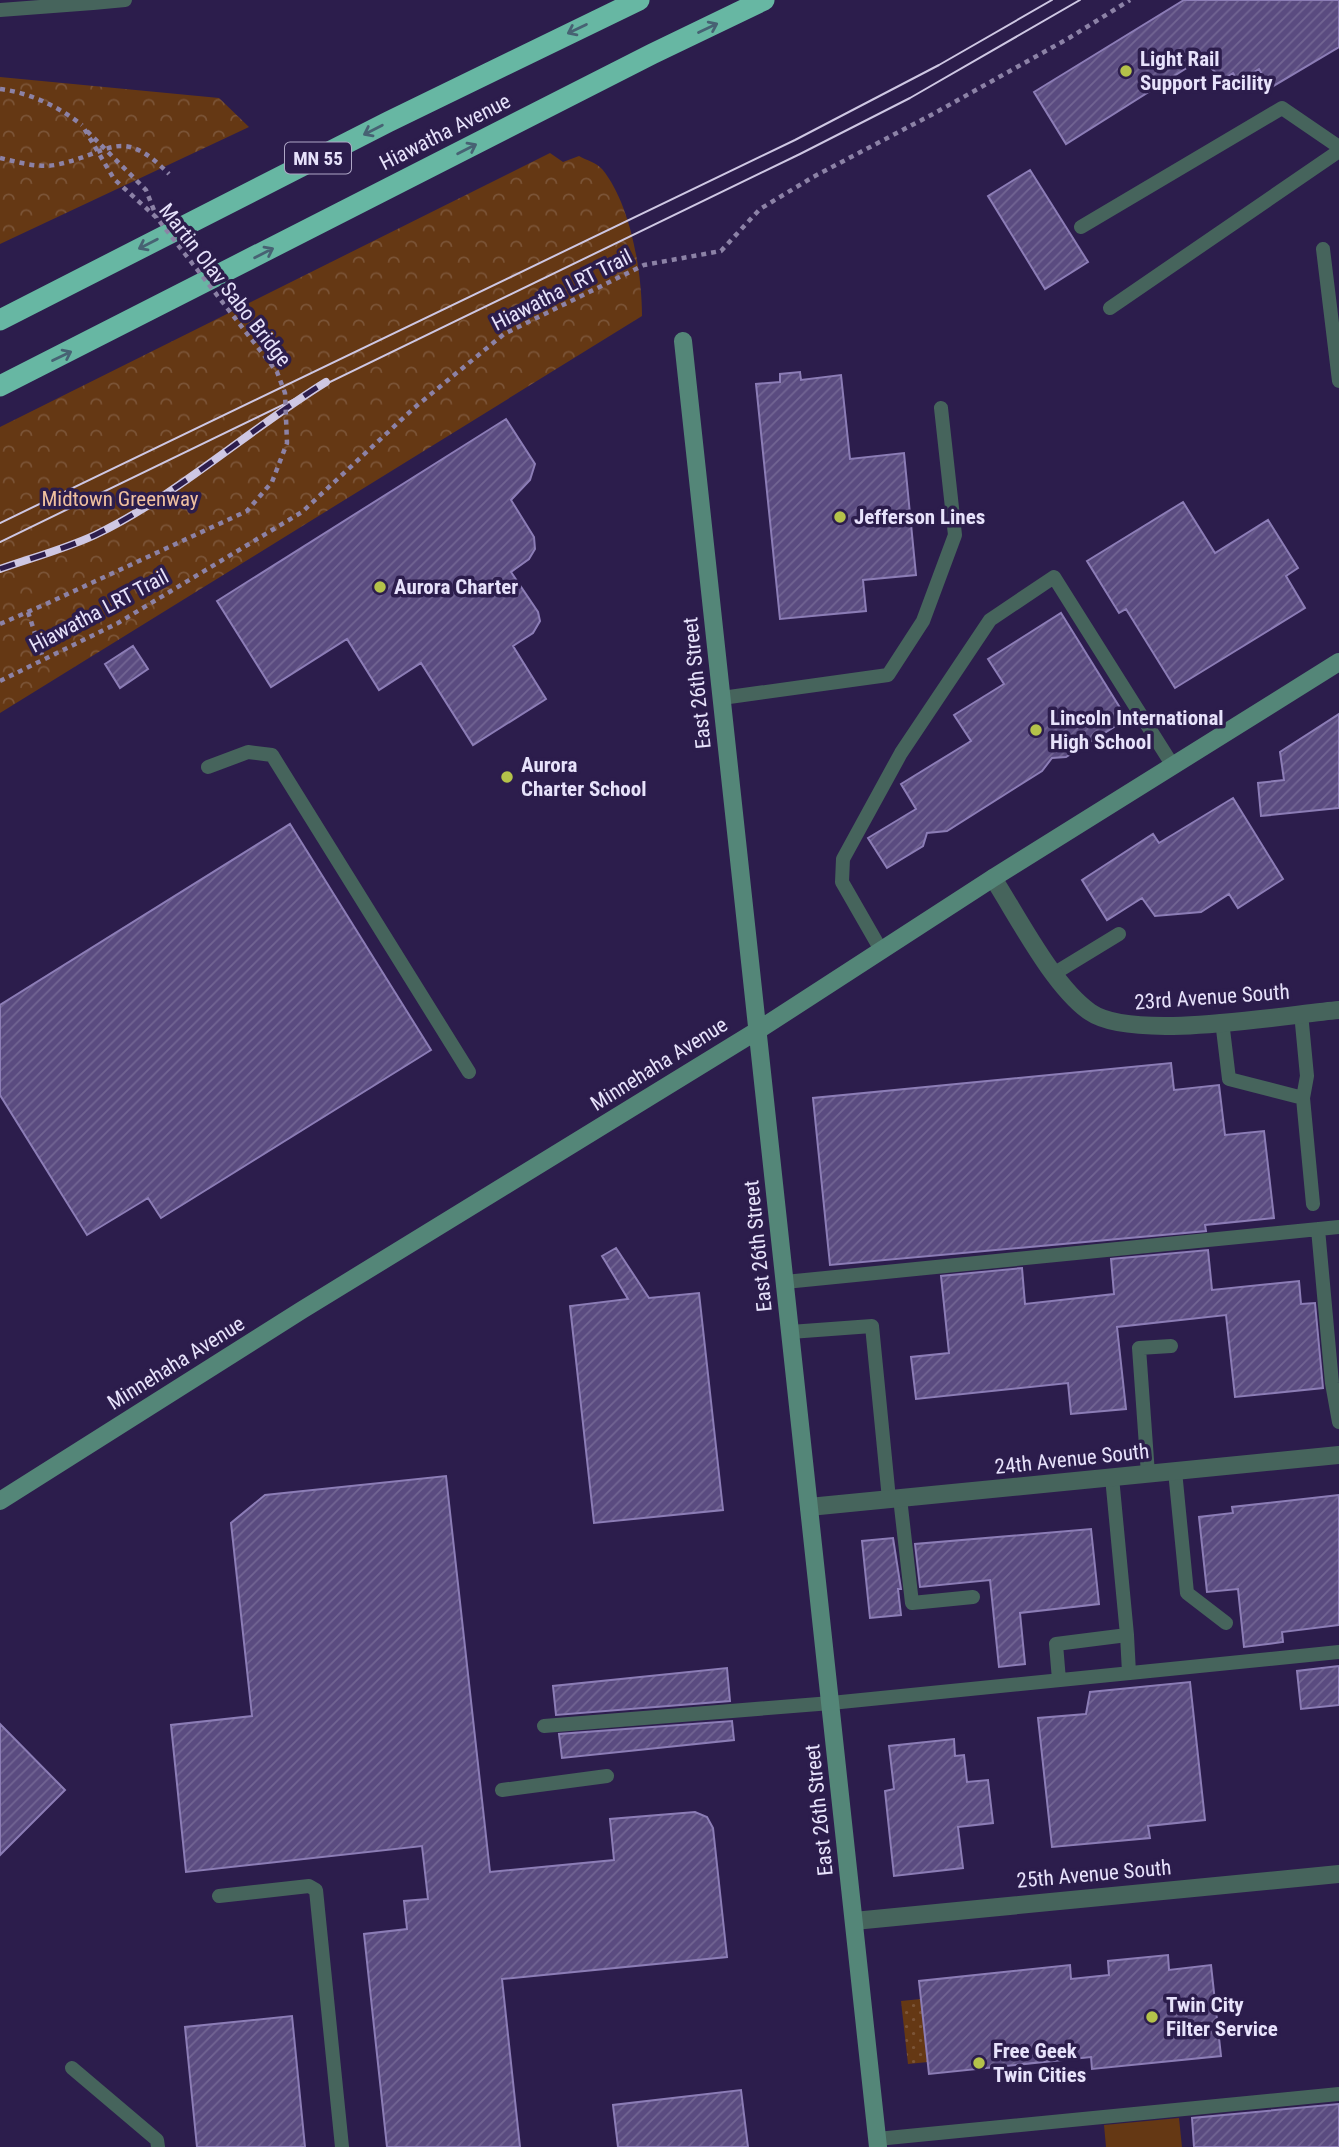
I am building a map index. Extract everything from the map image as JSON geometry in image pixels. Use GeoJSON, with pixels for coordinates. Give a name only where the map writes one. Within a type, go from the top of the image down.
{"type":"FeatureCollection","features":[{"type":"Feature","properties":{"kind":"highway","name":"Hiawatha Avenue"},"geometry":{"type":"LineString","coordinates":[[0,320],[388,122],[639,0]]}},
{"type":"Feature","properties":{"kind":"highway","name":"Hiawatha Avenue"},"geometry":{"type":"LineString","coordinates":[[0,386],[652,54],[764,0]]}},
{"type":"Feature","properties":{"kind":"street","name":"East 26th Street"},"geometry":{"type":"LineString","coordinates":[[683,341],[760,1028],[790,1332],[878,2143]]}},
{"type":"Feature","properties":{"kind":"street","name":"Minnehaha Avenue"},"geometry":{"type":"LineString","coordinates":[[0,1501],[302,1310],[760,1028],[993,878],[1339,662]]}},
{"type":"Feature","properties":{"kind":"street","name":"23rd Avenue South"},"geometry":{"type":"LineString","coordinates":[[993,878],[1067,991],[1091,1013],[1119,1025],[1162,1027],[1339,1010]]}},
{"type":"Feature","properties":{"kind":"street","name":"24th Avenue South"},"geometry":{"type":"LineString","coordinates":[[810,1507],[1339,1455]]}},
{"type":"Feature","properties":{"kind":"street","name":"25th Avenue South"},"geometry":{"type":"LineString","coordinates":[[854,1921],[1339,1874]]}},
{"type":"Feature","properties":{"kind":"lane"},"geometry":{"type":"LineString","coordinates":[[0,10],[26,4],[125,0]]}},
{"type":"Feature","properties":{"kind":"lane"},"geometry":{"type":"LineString","coordinates":[[1080,227],[1282,108],[1339,149],[1110,308]]}},
{"type":"Feature","properties":{"kind":"lane"},"geometry":{"type":"LineString","coordinates":[[1323,249],[1339,381]]}},
{"type":"Feature","properties":{"kind":"lane"},"geometry":{"type":"LineString","coordinates":[[722,698],[888,674],[923,621],[955,535],[941,408]]}},
{"type":"Feature","properties":{"kind":"lane"},"geometry":{"type":"LineString","coordinates":[[881,950],[842,882],[843,859],[901,753],[990,620],[1054,577],[1173,765]]}},
{"type":"Feature","properties":{"kind":"lane"},"geometry":{"type":"LineString","coordinates":[[208,767],[248,752],[272,755],[469,1072]]}},
{"type":"Feature","properties":{"kind":"lane"},"geometry":{"type":"LineString","coordinates":[[1055,973],[1119,934]]}},
{"type":"Feature","properties":{"kind":"lane"},"geometry":{"type":"LineString","coordinates":[[1301,1013],[1307,1076],[1303,1098],[1313,1204]]}},
{"type":"Feature","properties":{"kind":"lane"},"geometry":{"type":"LineString","coordinates":[[1223,1021],[1228,1079],[1303,1098]]}},
{"type":"Feature","properties":{"kind":"lane"},"geometry":{"type":"LineString","coordinates":[[785,1282],[1339,1227]]}},
{"type":"Feature","properties":{"kind":"lane"},"geometry":{"type":"LineString","coordinates":[[1318,1229],[1332,1383],[1339,1423]]}},
{"type":"Feature","properties":{"kind":"lane"},"geometry":{"type":"LineString","coordinates":[[790,1332],[872,1326],[912,1603],[972,1597]]}},
{"type":"Feature","properties":{"kind":"lane"},"geometry":{"type":"LineString","coordinates":[[1148,1474],[1139,1348],[1171,1346]]}},
{"type":"Feature","properties":{"kind":"lane"},"geometry":{"type":"LineString","coordinates":[[1175,1471],[1187,1593],[1226,1623]]}},
{"type":"Feature","properties":{"kind":"lane"},"geometry":{"type":"LineString","coordinates":[[1112,1477],[1129,1673]]}},
{"type":"Feature","properties":{"kind":"lane"},"geometry":{"type":"LineString","coordinates":[[1059,1680],[1056,1644],[1127,1635]]}},
{"type":"Feature","properties":{"kind":"lane"},"geometry":{"type":"LineString","coordinates":[[544,1726],[831,1703],[1339,1652]]}},
{"type":"Feature","properties":{"kind":"lane"},"geometry":{"type":"LineString","coordinates":[[502,1790],[607,1776]]}},
{"type":"Feature","properties":{"kind":"lane"},"geometry":{"type":"LineString","coordinates":[[219,1896],[309,1886],[316,1890],[342,2147]]}},
{"type":"Feature","properties":{"kind":"lane"},"geometry":{"type":"LineString","coordinates":[[72,2068],[157,2140],[158,2147]]}},
{"type":"Feature","properties":{"kind":"lane"},"geometry":{"type":"LineString","coordinates":[[878,2143],[1339,2094]]}},
{"type":"Feature","properties":{"kind":"path","name":"Hiawatha LRT Trail"},"geometry":{"type":"LineString","coordinates":[[0,681],[118,623],[302,512],[414,408],[504,334],[644,265],[721,251],[760,209],[791,189],[933,114],[1130,0]]}},
{"type":"Feature","properties":{"kind":"path","name":"Martin Olav Sabo Bridge"},"geometry":{"type":"LineString","coordinates":[[0,89],[36,97],[82,125],[114,179],[157,218],[277,372],[285,393],[288,423],[282,461],[272,482],[247,511],[28,612]]}},
{"type":"Feature","properties":{"kind":"path"},"geometry":{"type":"LineString","coordinates":[[82,125],[146,190],[157,218]]}},
{"type":"Feature","properties":{"kind":"path"},"geometry":{"type":"LineString","coordinates":[[0,159],[38,166],[53,165],[124,144],[138,147],[169,174]]}},
{"type":"Feature","properties":{"kind":"path"},"geometry":{"type":"LineString","coordinates":[[0,624],[28,612],[43,658]]}},
{"type":"Feature","properties":{"kind":"green space"},"geometry":{"type":"Polygon","coordinates":[[[0,77],[219,98],[249,127],[0,244],[0,77]]]}},
{"type":"Feature","properties":{"kind":"green space","name":"Midtown Greenway"},"geometry":{"type":"Polygon","coordinates":[[[550,153],[563,162],[579,156],[597,165],[612,184],[633,240],[640,280],[642,316],[0,713],[0,427],[550,153]]]}},
{"type":"Feature","properties":{"kind":"green space"},"geometry":{"type":"Polygon","coordinates":[[[921,1999],[928,2062],[908,2064],[901,2001],[921,1999]]]}},
{"type":"Feature","properties":{"kind":"green space"},"geometry":{"type":"Polygon","coordinates":[[[1179,2118],[1182,2147],[1106,2147],[1104,2125],[1179,2118]]]}},
{"type":"Feature","properties":{"kind":"building","name":"Light Rail Support Facility"},"geometry":{"type":"Polygon","coordinates":[[[1184,0],[1339,0],[1339,47],[1270,88],[1259,69],[1238,81],[1233,73],[1223,79],[1201,59],[1066,144],[1034,92],[1184,0]]]}},
{"type":"Feature","properties":{"kind":"building"},"geometry":{"type":"Polygon","coordinates":[[[1030,170],[1088,262],[1045,289],[988,196],[1030,170]]]}},
{"type":"Feature","properties":{"kind":"building","name":"Jefferson Lines"},"geometry":{"type":"Polygon","coordinates":[[[800,372],[801,380],[841,375],[850,459],[904,453],[916,575],[863,580],[866,611],[780,619],[756,384],[780,382],[780,374],[800,372]]]}},
{"type":"Feature","properties":{"kind":"building","name":"Aurora Charter"},"geometry":{"type":"Polygon","coordinates":[[[506,419],[535,464],[530,480],[511,500],[534,537],[535,549],[529,559],[511,572],[538,612],[540,621],[533,633],[513,646],[546,699],[473,745],[421,663],[379,690],[347,639],[271,687],[217,601],[506,419]]]}},
{"type":"Feature","properties":{"kind":"building"},"geometry":{"type":"Polygon","coordinates":[[[1183,502],[1215,553],[1268,520],[1298,568],[1286,576],[1305,608],[1175,688],[1126,609],[1119,613],[1087,561],[1183,502]]]}},
{"type":"Feature","properties":{"kind":"building","name":"Lincoln International High School"},"geometry":{"type":"Polygon","coordinates":[[[1061,613],[1127,719],[1066,757],[1052,758],[1042,771],[947,831],[927,833],[923,846],[887,868],[868,838],[916,809],[901,784],[971,741],[954,715],[1004,684],[988,659],[1061,613]]]}},
{"type":"Feature","properties":{"kind":"building"},"geometry":{"type":"Polygon","coordinates":[[[133,646],[148,669],[120,688],[105,664],[133,646]]]}},
{"type":"Feature","properties":{"kind":"building"},"geometry":{"type":"Polygon","coordinates":[[[1339,714],[1339,808],[1261,816],[1258,783],[1284,780],[1280,752],[1339,714]]]}},
{"type":"Feature","properties":{"kind":"building"},"geometry":{"type":"Polygon","coordinates":[[[1233,798],[1283,879],[1238,908],[1229,894],[1201,912],[1155,916],[1142,898],[1107,920],[1082,880],[1153,834],[1159,843],[1233,798]]]}},
{"type":"Feature","properties":{"kind":"building"},"geometry":{"type":"Polygon","coordinates":[[[290,824],[431,1050],[161,1218],[148,1198],[87,1235],[0,1095],[0,1005],[290,824]]]}},
{"type":"Feature","properties":{"kind":"building"},"geometry":{"type":"Polygon","coordinates":[[[1171,1063],[1174,1090],[1219,1085],[1225,1135],[1264,1131],[1274,1218],[1205,1225],[1206,1231],[830,1265],[813,1098],[1171,1063]]]}},
{"type":"Feature","properties":{"kind":"building"},"geometry":{"type":"Polygon","coordinates":[[[616,1248],[649,1298],[699,1293],[723,1510],[594,1523],[570,1306],[628,1299],[602,1256],[616,1248]]]}},
{"type":"Feature","properties":{"kind":"building"},"geometry":{"type":"Polygon","coordinates":[[[1208,1250],[1212,1290],[1299,1281],[1301,1304],[1315,1303],[1323,1388],[1235,1397],[1226,1315],[1117,1327],[1126,1409],[1071,1414],[1068,1383],[916,1399],[911,1357],[949,1353],[941,1276],[1022,1268],[1025,1304],[1114,1294],[1111,1259],[1208,1250]]]}},
{"type":"Feature","properties":{"kind":"building"},"geometry":{"type":"Polygon","coordinates":[[[446,1476],[490,1872],[614,1860],[610,1819],[695,1812],[707,1817],[713,1828],[727,1957],[502,1979],[520,2147],[387,2147],[364,1934],[407,1929],[404,1901],[428,1899],[422,1846],[186,1872],[171,1725],[252,1716],[231,1523],[265,1495],[446,1476]]]}},
{"type":"Feature","properties":{"kind":"building"},"geometry":{"type":"Polygon","coordinates":[[[1339,1495],[1339,1625],[1282,1632],[1283,1642],[1244,1647],[1238,1589],[1207,1592],[1199,1517],[1233,1513],[1232,1507],[1339,1495]]]}},
{"type":"Feature","properties":{"kind":"building"},"geometry":{"type":"Polygon","coordinates":[[[1091,1529],[1099,1604],[1020,1613],[1025,1664],[999,1667],[990,1580],[920,1587],[915,1544],[1091,1529]]]}},
{"type":"Feature","properties":{"kind":"building"},"geometry":{"type":"Polygon","coordinates":[[[893,1538],[901,1589],[898,1589],[901,1615],[870,1618],[862,1541],[893,1538]]]}},
{"type":"Feature","properties":{"kind":"building"},"geometry":{"type":"Polygon","coordinates":[[[1339,1666],[1339,1705],[1301,1709],[1297,1671],[1339,1666]]]}},
{"type":"Feature","properties":{"kind":"building"},"geometry":{"type":"Polygon","coordinates":[[[727,1668],[730,1701],[556,1715],[553,1686],[727,1668]]]}},
{"type":"Feature","properties":{"kind":"building"},"geometry":{"type":"Polygon","coordinates":[[[1190,1682],[1205,1820],[1148,1826],[1150,1838],[1052,1847],[1038,1718],[1086,1714],[1090,1692],[1190,1682]]]}},
{"type":"Feature","properties":{"kind":"building"},"geometry":{"type":"Polygon","coordinates":[[[732,1721],[734,1740],[562,1758],[559,1734],[732,1721]]]}},
{"type":"Feature","properties":{"kind":"building"},"geometry":{"type":"Polygon","coordinates":[[[0,1724],[65,1790],[0,1855],[0,1724]]]}},
{"type":"Feature","properties":{"kind":"building"},"geometry":{"type":"Polygon","coordinates":[[[954,1739],[955,1756],[964,1755],[967,1782],[988,1780],[993,1823],[958,1827],[963,1868],[894,1876],[885,1791],[894,1789],[889,1746],[954,1739]]]}},
{"type":"Feature","properties":{"kind":"building"},"geometry":{"type":"Polygon","coordinates":[[[1168,1955],[1169,1970],[1211,1965],[1221,2056],[1092,2069],[1091,2057],[929,2074],[919,1981],[1070,1965],[1071,1979],[1109,1975],[1108,1961],[1168,1955]]]}},
{"type":"Feature","properties":{"kind":"building"},"geometry":{"type":"Polygon","coordinates":[[[292,2016],[305,2147],[197,2147],[185,2027],[292,2016]]]}},
{"type":"Feature","properties":{"kind":"building"},"geometry":{"type":"Polygon","coordinates":[[[741,2090],[748,2147],[618,2147],[613,2105],[741,2090]]]}},
{"type":"Feature","properties":{"kind":"building"},"geometry":{"type":"Polygon","coordinates":[[[1339,2104],[1339,2147],[1194,2147],[1192,2118],[1339,2104]]]}},
{"type":"Feature","properties":{"kind":"tram line"},"geometry":{"type":"LineString","coordinates":[[0,523],[795,140],[939,65],[1052,0]]}},
{"type":"Feature","properties":{"kind":"tram line"},"geometry":{"type":"LineString","coordinates":[[0,542],[800,154],[910,98],[1080,0]]}},
{"type":"Feature","properties":{"kind":"railway"},"geometry":{"type":"LineString","coordinates":[[0,569],[84,540],[126,519],[184,482],[326,382]]}},
{"type":"Feature","properties":{"kind":"place","name":"Light Rail Support Facility"},"geometry":{"type":"Point","coordinates":[1126,71]}},
{"type":"Feature","properties":{"kind":"place","name":"Jefferson Lines"},"geometry":{"type":"Point","coordinates":[840,517]}},
{"type":"Feature","properties":{"kind":"place","name":"Aurora Charter"},"geometry":{"type":"Point","coordinates":[380,587]}},
{"type":"Feature","properties":{"kind":"place","name":"Lincoln International High School"},"geometry":{"type":"Point","coordinates":[1036,730]}},
{"type":"Feature","properties":{"kind":"place","name":"Aurora Charter School"},"geometry":{"type":"Point","coordinates":[507,777]}},
{"type":"Feature","properties":{"kind":"place","name":"Twin City Filter Service"},"geometry":{"type":"Point","coordinates":[1152,2017]}},
{"type":"Feature","properties":{"kind":"place","name":"Free Geek Twin Cities"},"geometry":{"type":"Point","coordinates":[979,2063]}}]}
